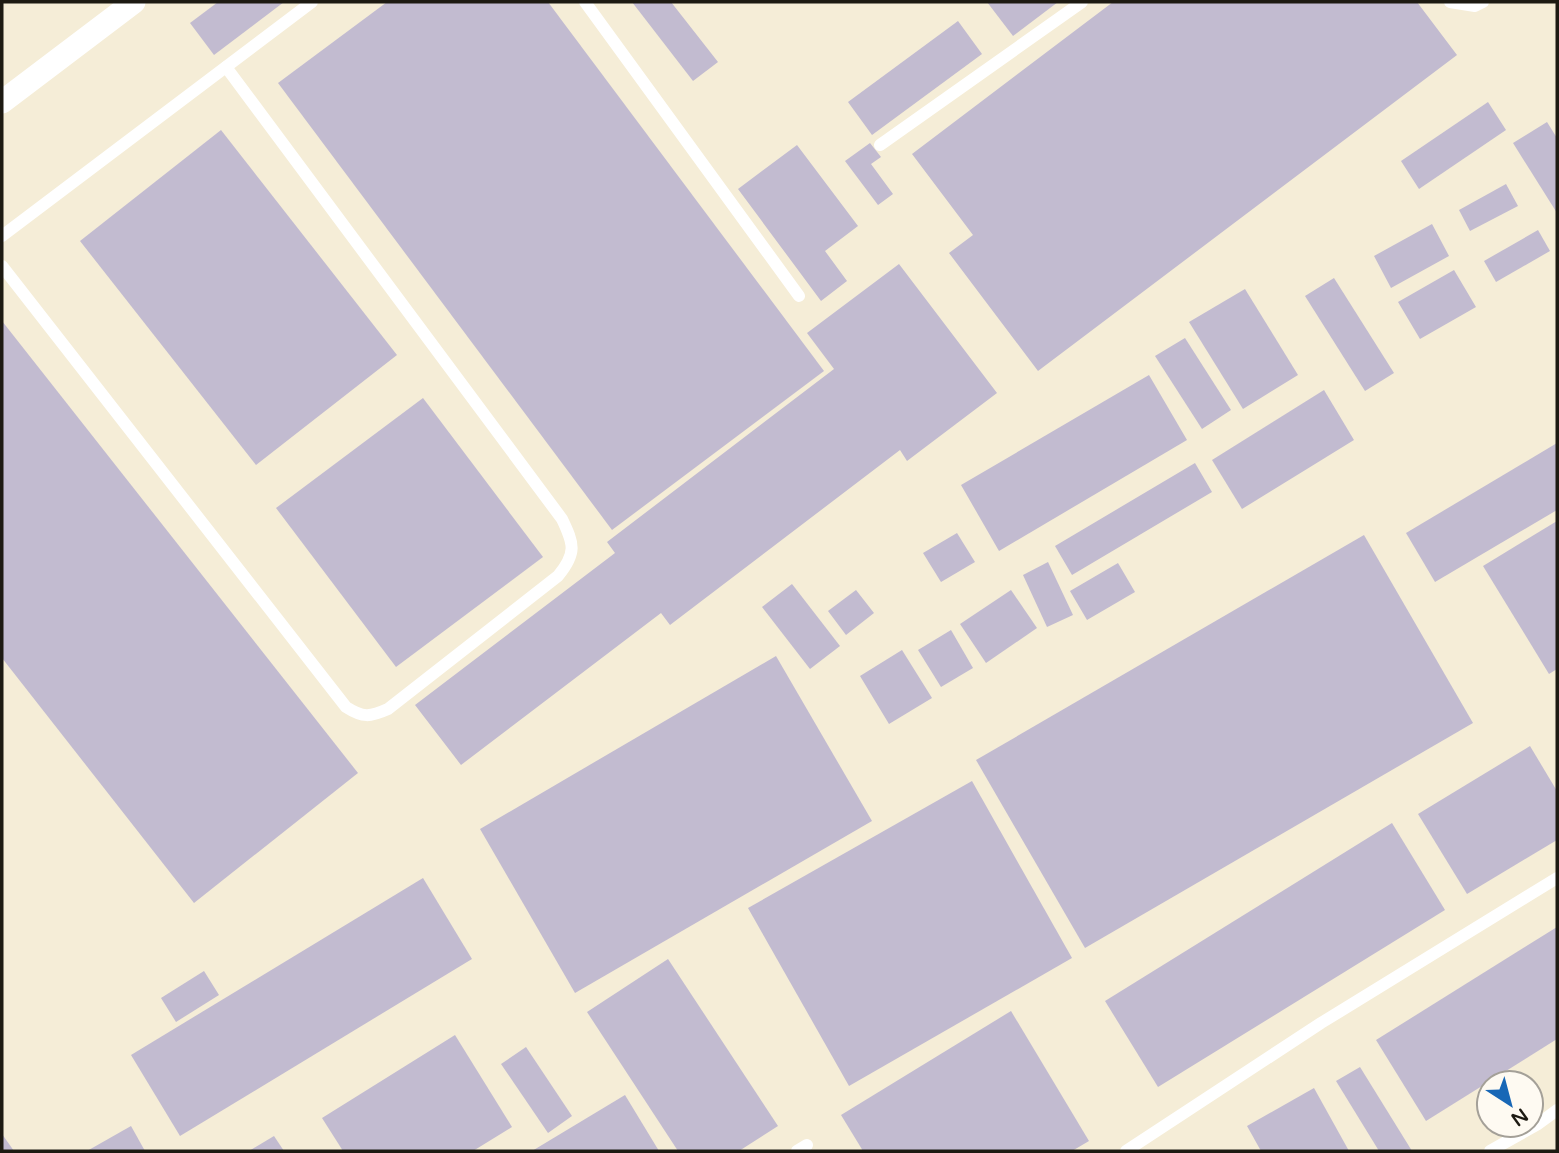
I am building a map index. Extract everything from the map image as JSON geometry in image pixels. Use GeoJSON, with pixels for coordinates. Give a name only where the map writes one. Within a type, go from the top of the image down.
{"type":"FeatureCollection","features":[{"type":"Feature","properties":{"kind":"street"},"geometry":{"type":"LineString","coordinates":[[2,102],[134,2]]}},
{"type":"Feature","properties":{"kind":"lane"},"geometry":{"type":"LineString","coordinates":[[2,236],[312,2]]}},
{"type":"Feature","properties":{"kind":"lane"},"geometry":{"type":"LineString","coordinates":[[585,2],[799,296]]}},
{"type":"Feature","properties":{"kind":"lane"},"geometry":{"type":"LineString","coordinates":[[880,145],[1082,2]]}},
{"type":"Feature","properties":{"kind":"lane"},"geometry":{"type":"LineString","coordinates":[[1450,2],[1475,6],[1483,2]]}},
{"type":"Feature","properties":{"kind":"lane"},"geometry":{"type":"LineString","coordinates":[[2,266],[346,707],[360,716],[371,716],[388,709],[558,576],[570,562],[573,542],[562,519],[226,67]]}},
{"type":"Feature","properties":{"kind":"lane"},"geometry":{"type":"LineString","coordinates":[[1126,1151],[1321,1023],[1557,878]]}},
{"type":"Feature","properties":{"kind":"lane"},"geometry":{"type":"LineString","coordinates":[[1490,1151],[1557,1110]]}},
{"type":"Feature","properties":{"kind":"building"},"geometry":{"type":"Polygon","coordinates":[[[218,2],[284,2],[214,55],[190,23],[218,2]]]}},
{"type":"Feature","properties":{"kind":"building"},"geometry":{"type":"Polygon","coordinates":[[[387,2],[548,2],[824,371],[612,530],[278,83],[387,2]]]}},
{"type":"Feature","properties":{"kind":"building"},"geometry":{"type":"Polygon","coordinates":[[[632,2],[671,2],[718,62],[693,81],[632,2]]]}},
{"type":"Feature","properties":{"kind":"building"},"geometry":{"type":"Polygon","coordinates":[[[987,2],[1058,2],[1013,36],[987,2]]]}},
{"type":"Feature","properties":{"kind":"building"},"geometry":{"type":"Polygon","coordinates":[[[1113,2],[1417,2],[1457,55],[1038,371],[949,253],[973,235],[912,154],[1113,2]]]}},
{"type":"Feature","properties":{"kind":"building"},"geometry":{"type":"Polygon","coordinates":[[[958,21],[982,54],[872,135],[848,102],[958,21]]]}},
{"type":"Feature","properties":{"kind":"building"},"geometry":{"type":"Polygon","coordinates":[[[1488,102],[1506,130],[1419,189],[1401,161],[1488,102]]]}},
{"type":"Feature","properties":{"kind":"building"},"geometry":{"type":"Polygon","coordinates":[[[1547,122],[1557,138],[1557,213],[1513,143],[1547,122]]]}},
{"type":"Feature","properties":{"kind":"building"},"geometry":{"type":"Polygon","coordinates":[[[221,130],[397,355],[256,465],[80,241],[221,130]]]}},
{"type":"Feature","properties":{"kind":"building"},"geometry":{"type":"Polygon","coordinates":[[[870,143],[881,157],[871,164],[893,194],[878,205],[845,161],[870,143]]]}},
{"type":"Feature","properties":{"kind":"building"},"geometry":{"type":"Polygon","coordinates":[[[797,145],[858,226],[825,251],[847,281],[821,301],[738,189],[797,145]]]}},
{"type":"Feature","properties":{"kind":"building"},"geometry":{"type":"Polygon","coordinates":[[[1506,184],[1518,206],[1470,231],[1459,210],[1506,184]]]}},
{"type":"Feature","properties":{"kind":"building"},"geometry":{"type":"Polygon","coordinates":[[[1432,224],[1449,256],[1391,288],[1374,256],[1432,224]]]}},
{"type":"Feature","properties":{"kind":"building"},"geometry":{"type":"Polygon","coordinates":[[[1538,230],[1550,251],[1496,282],[1484,261],[1538,230]]]}},
{"type":"Feature","properties":{"kind":"building"},"geometry":{"type":"Polygon","coordinates":[[[899,264],[997,393],[907,461],[900,450],[670,625],[661,613],[461,765],[415,705],[615,553],[607,542],[834,369],[807,333],[899,264]]]}},
{"type":"Feature","properties":{"kind":"building"},"geometry":{"type":"Polygon","coordinates":[[[1454,270],[1476,307],[1420,339],[1398,302],[1454,270]]]}},
{"type":"Feature","properties":{"kind":"building"},"geometry":{"type":"Polygon","coordinates":[[[1334,278],[1394,373],[1365,391],[1305,296],[1334,278]]]}},
{"type":"Feature","properties":{"kind":"building"},"geometry":{"type":"Polygon","coordinates":[[[1245,289],[1298,375],[1243,409],[1189,322],[1245,289]]]}},
{"type":"Feature","properties":{"kind":"building"},"geometry":{"type":"Polygon","coordinates":[[[2,321],[358,773],[194,903],[2,658],[2,321]]]}},
{"type":"Feature","properties":{"kind":"building"},"geometry":{"type":"Polygon","coordinates":[[[1185,338],[1231,410],[1202,429],[1155,356],[1185,338]]]}},
{"type":"Feature","properties":{"kind":"building"},"geometry":{"type":"Polygon","coordinates":[[[1149,375],[1187,440],[999,551],[961,485],[1149,375]]]}},
{"type":"Feature","properties":{"kind":"building"},"geometry":{"type":"Polygon","coordinates":[[[1324,390],[1354,440],[1242,509],[1212,460],[1324,390]]]}},
{"type":"Feature","properties":{"kind":"building"},"geometry":{"type":"Polygon","coordinates":[[[423,398],[543,557],[396,667],[276,508],[423,398]]]}},
{"type":"Feature","properties":{"kind":"building"},"geometry":{"type":"Polygon","coordinates":[[[1557,443],[1557,510],[1435,582],[1406,533],[1557,443]]]}},
{"type":"Feature","properties":{"kind":"building"},"geometry":{"type":"Polygon","coordinates":[[[1195,463],[1212,492],[1072,575],[1055,546],[1195,463]]]}},
{"type":"Feature","properties":{"kind":"building"},"geometry":{"type":"Polygon","coordinates":[[[1557,521],[1557,669],[1549,674],[1483,566],[1557,521]]]}},
{"type":"Feature","properties":{"kind":"building"},"geometry":{"type":"Polygon","coordinates":[[[957,533],[975,562],[941,582],[923,553],[957,533]]]}},
{"type":"Feature","properties":{"kind":"building"},"geometry":{"type":"Polygon","coordinates":[[[1364,535],[1473,723],[1085,948],[976,760],[1364,535]]]}},
{"type":"Feature","properties":{"kind":"building"},"geometry":{"type":"Polygon","coordinates":[[[1048,562],[1073,615],[1047,627],[1023,575],[1048,562]]]}},
{"type":"Feature","properties":{"kind":"building"},"geometry":{"type":"Polygon","coordinates":[[[1118,563],[1135,592],[1087,620],[1070,591],[1118,563]]]}},
{"type":"Feature","properties":{"kind":"building"},"geometry":{"type":"Polygon","coordinates":[[[792,584],[840,646],[810,669],[762,607],[792,584]]]}},
{"type":"Feature","properties":{"kind":"building"},"geometry":{"type":"Polygon","coordinates":[[[856,590],[874,613],[846,635],[828,611],[856,590]]]}},
{"type":"Feature","properties":{"kind":"building"},"geometry":{"type":"Polygon","coordinates":[[[1011,590],[1037,628],[986,663],[960,624],[1011,590]]]}},
{"type":"Feature","properties":{"kind":"building"},"geometry":{"type":"Polygon","coordinates":[[[951,630],[973,668],[941,687],[918,650],[951,630]]]}},
{"type":"Feature","properties":{"kind":"building"},"geometry":{"type":"Polygon","coordinates":[[[902,650],[932,698],[889,724],[860,676],[902,650]]]}},
{"type":"Feature","properties":{"kind":"building"},"geometry":{"type":"Polygon","coordinates":[[[776,656],[872,821],[575,993],[480,829],[776,656]]]}},
{"type":"Feature","properties":{"kind":"building"},"geometry":{"type":"Polygon","coordinates":[[[1530,746],[1557,791],[1557,840],[1467,894],[1418,814],[1530,746]]]}},
{"type":"Feature","properties":{"kind":"building"},"geometry":{"type":"Polygon","coordinates":[[[972,781],[1072,958],[849,1086],[748,908],[972,781]]]}},
{"type":"Feature","properties":{"kind":"building"},"geometry":{"type":"Polygon","coordinates":[[[1392,823],[1445,910],[1158,1087],[1105,1001],[1392,823]]]}},
{"type":"Feature","properties":{"kind":"building"},"geometry":{"type":"Polygon","coordinates":[[[423,878],[472,959],[180,1136],[131,1055],[423,878]]]}},
{"type":"Feature","properties":{"kind":"building"},"geometry":{"type":"Polygon","coordinates":[[[1557,927],[1557,1039],[1509,1069],[1475,1069],[1475,1090],[1426,1121],[1376,1040],[1557,927]]]}},
{"type":"Feature","properties":{"kind":"building"},"geometry":{"type":"Polygon","coordinates":[[[668,959],[778,1126],[739,1151],[678,1151],[587,1012],[668,959]]]}},
{"type":"Feature","properties":{"kind":"building"},"geometry":{"type":"Polygon","coordinates":[[[204,971],[219,995],[176,1022],[161,998],[204,971]]]}},
{"type":"Feature","properties":{"kind":"building"},"geometry":{"type":"Polygon","coordinates":[[[1011,1011],[1089,1141],[1072,1151],[863,1151],[841,1115],[1011,1011]]]}},
{"type":"Feature","properties":{"kind":"building"},"geometry":{"type":"Polygon","coordinates":[[[455,1035],[512,1127],[473,1151],[343,1151],[322,1118],[455,1035]]]}},
{"type":"Feature","properties":{"kind":"building"},"geometry":{"type":"Polygon","coordinates":[[[526,1047],[572,1116],[548,1133],[501,1064],[526,1047]]]}},
{"type":"Feature","properties":{"kind":"building"},"geometry":{"type":"Polygon","coordinates":[[[1360,1067],[1412,1151],[1379,1151],[1336,1081],[1360,1067]]]}},
{"type":"Feature","properties":{"kind":"building"},"geometry":{"type":"Polygon","coordinates":[[[1314,1088],[1349,1151],[1261,1151],[1247,1126],[1314,1088]]]}},
{"type":"Feature","properties":{"kind":"building"},"geometry":{"type":"Polygon","coordinates":[[[625,1095],[659,1151],[532,1151],[625,1095]]]}},
{"type":"Feature","properties":{"kind":"building"},"geometry":{"type":"Polygon","coordinates":[[[131,1126],[145,1151],[87,1151],[131,1126]]]}},
{"type":"Feature","properties":{"kind":"building"},"geometry":{"type":"Polygon","coordinates":[[[2,1134],[14,1151],[2,1151],[2,1134]]]}},
{"type":"Feature","properties":{"kind":"building"},"geometry":{"type":"Polygon","coordinates":[[[274,1136],[284,1151],[249,1151],[274,1136]]]}}]}
